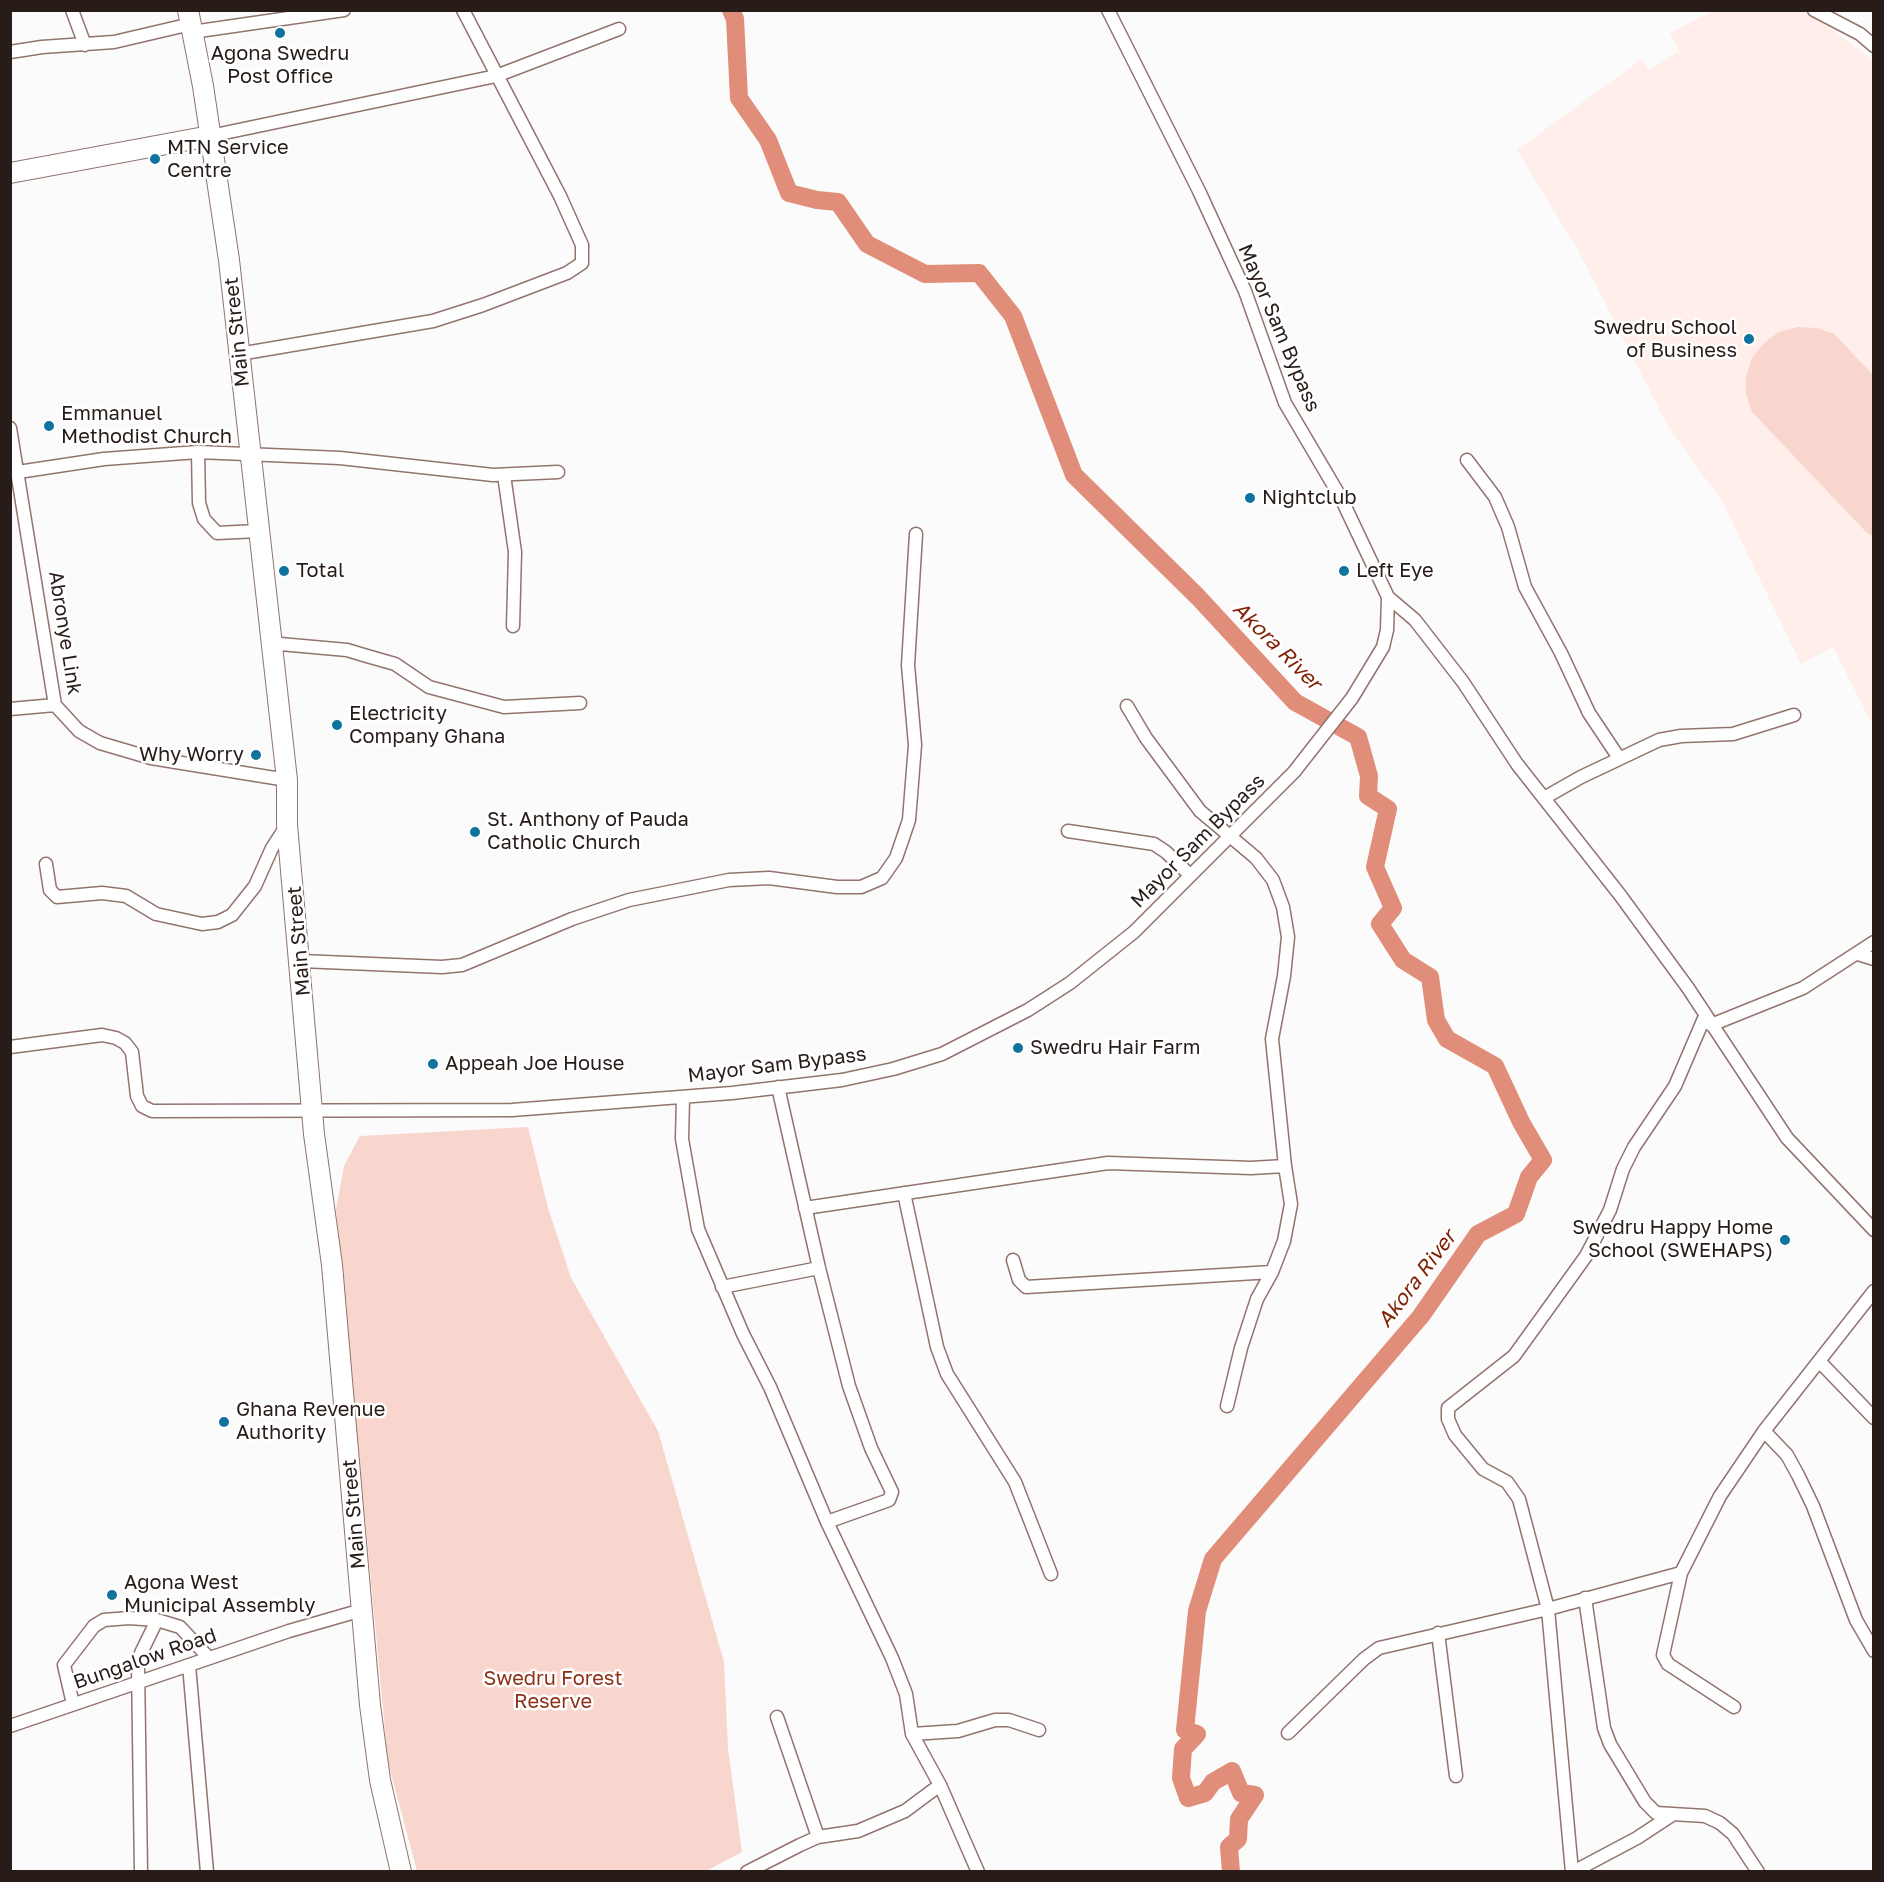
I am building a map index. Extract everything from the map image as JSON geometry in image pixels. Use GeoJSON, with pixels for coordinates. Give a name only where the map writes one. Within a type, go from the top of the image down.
{"type":"FeatureCollection","features":[{"type":"Feature","properties":{"kind":"main road","name":"Main Street"},"geometry":{"type":"LineString","coordinates":[[190,22],[229,260],[269,643],[286,780],[287,825],[313,1110],[332,1265],[362,1610],[380,1780],[401,1872]]}},
{"type":"Feature","properties":{"kind":"main road"},"geometry":{"type":"LineString","coordinates":[[10,173],[210,136]]}},
{"type":"Feature","properties":{"kind":"street"},"geometry":{"type":"LineString","coordinates":[[72,10],[85,45]]}},
{"type":"Feature","properties":{"kind":"street"},"geometry":{"type":"LineString","coordinates":[[255,10],[257,24]]}},
{"type":"Feature","properties":{"kind":"street"},"geometry":{"type":"LineString","coordinates":[[10,52],[149,36],[190,22],[257,24],[344,10]]}},
{"type":"Feature","properties":{"kind":"street"},"geometry":{"type":"LineString","coordinates":[[239,354],[433,321],[567,273],[582,264],[582,245],[560,196],[463,10]]}},
{"type":"Feature","properties":{"kind":"street","name":"Mayor Sam Bypass"},"geometry":{"type":"LineString","coordinates":[[10,1047],[102,1035],[116,1038],[125,1043],[132,1052],[137,1096],[142,1106],[152,1111],[512,1110],[683,1098],[842,1080],[893,1069],[942,1054],[1028,1010],[1070,983],[1134,932],[1294,772],[1341,711],[1372,669],[1383,647],[1387,630],[1388,597],[1341,498],[1285,403],[1245,291],[1199,191],[1108,10]]}},
{"type":"Feature","properties":{"kind":"street"},"geometry":{"type":"LineString","coordinates":[[1814,10],[1860,34],[1874,46]]}},
{"type":"Feature","properties":{"kind":"street"},"geometry":{"type":"LineString","coordinates":[[210,136],[496,76],[619,29]]}},
{"type":"Feature","properties":{"kind":"street","name":"Abronye Link"},"geometry":{"type":"LineString","coordinates":[[10,428],[55,705],[79,731],[100,743],[151,758],[286,780]]}},
{"type":"Feature","properties":{"kind":"street"},"geometry":{"type":"LineString","coordinates":[[198,452],[199,503],[204,519],[217,533],[258,531]]}},
{"type":"Feature","properties":{"kind":"street"},"geometry":{"type":"LineString","coordinates":[[18,472],[104,459],[198,452],[340,458],[504,475],[558,472]]}},
{"type":"Feature","properties":{"kind":"street"},"geometry":{"type":"LineString","coordinates":[[1467,460],[1495,497],[1508,527],[1525,587],[1561,653],[1589,713],[1619,758]]}},
{"type":"Feature","properties":{"kind":"street"},"geometry":{"type":"LineString","coordinates":[[504,475],[515,552],[513,627]]}},
{"type":"Feature","properties":{"kind":"street"},"geometry":{"type":"LineString","coordinates":[[301,962],[442,967],[462,965],[572,919],[629,900],[729,880],[769,878],[837,887],[861,887],[882,878],[896,858],[909,820],[915,745],[908,665],[916,534]]}},
{"type":"Feature","properties":{"kind":"street"},"geometry":{"type":"LineString","coordinates":[[1388,597],[1415,620],[1435,644],[1517,764],[1627,904],[1688,988],[1787,1138],[1874,1230]]}},
{"type":"Feature","properties":{"kind":"street"},"geometry":{"type":"LineString","coordinates":[[269,643],[347,650],[396,664],[429,687],[504,707],[580,704]]}},
{"type":"Feature","properties":{"kind":"street"},"geometry":{"type":"LineString","coordinates":[[10,709],[55,705]]}},
{"type":"Feature","properties":{"kind":"street"},"geometry":{"type":"LineString","coordinates":[[1127,706],[1180,787],[1200,811],[1256,858],[1273,880],[1283,907],[1288,937],[1284,976],[1272,1039],[1291,1204],[1284,1241],[1250,1318],[1227,1406]]}},
{"type":"Feature","properties":{"kind":"street"},"geometry":{"type":"LineString","coordinates":[[1544,798],[1619,758],[1659,740],[1681,736],[1733,734],[1794,714]]}},
{"type":"Feature","properties":{"kind":"street"},"geometry":{"type":"LineString","coordinates":[[46,864],[50,890],[57,897],[102,893],[126,896],[156,914],[202,924],[218,922],[232,915],[255,886],[272,848],[287,825]]}},
{"type":"Feature","properties":{"kind":"street"},"geometry":{"type":"LineString","coordinates":[[1068,831],[1154,844],[1190,875]]}},
{"type":"Feature","properties":{"kind":"street"},"geometry":{"type":"LineString","coordinates":[[1672,1815],[1637,1839],[1572,1872],[1548,1609],[1520,1499],[1507,1482],[1483,1469],[1455,1435],[1448,1419],[1448,1408],[1514,1356],[1586,1257],[1610,1210],[1623,1169],[1634,1147],[1675,1086],[1708,1020],[1803,988],[1874,942]]}},
{"type":"Feature","properties":{"kind":"street"},"geometry":{"type":"LineString","coordinates":[[1858,954],[1874,959]]}},
{"type":"Feature","properties":{"kind":"street"},"geometry":{"type":"LineString","coordinates":[[778,1087],[819,1268],[860,1420],[892,1492],[889,1500],[827,1522]]}},
{"type":"Feature","properties":{"kind":"street"},"geometry":{"type":"LineString","coordinates":[[683,1098],[682,1139],[698,1229],[722,1287],[770,1387],[827,1522],[892,1658],[906,1694],[912,1734],[940,1785],[978,1872]]}},
{"type":"Feature","properties":{"kind":"street"},"geometry":{"type":"LineString","coordinates":[[805,1208],[1108,1163],[1251,1168],[1285,1166]]}},
{"type":"Feature","properties":{"kind":"street"},"geometry":{"type":"LineString","coordinates":[[904,1194],[937,1347],[947,1374],[1015,1482],[1052,1574]]}},
{"type":"Feature","properties":{"kind":"street"},"geometry":{"type":"LineString","coordinates":[[1013,1260],[1019,1280],[1026,1287],[1272,1272]]}},
{"type":"Feature","properties":{"kind":"street"},"geometry":{"type":"LineString","coordinates":[[722,1287],[819,1268]]}},
{"type":"Feature","properties":{"kind":"street"},"geometry":{"type":"LineString","coordinates":[[1734,1707],[1668,1664],[1663,1655],[1681,1573],[1720,1496],[1764,1431],[1874,1291]]}},
{"type":"Feature","properties":{"kind":"street"},"geometry":{"type":"LineString","coordinates":[[1820,1362],[1874,1418]]}},
{"type":"Feature","properties":{"kind":"street"},"geometry":{"type":"LineString","coordinates":[[1764,1431],[1787,1455],[1798,1475],[1813,1506],[1856,1620],[1874,1651]]}},
{"type":"Feature","properties":{"kind":"street"},"geometry":{"type":"LineString","coordinates":[[1288,1733],[1364,1659],[1379,1648],[1548,1609],[1681,1573]]}},
{"type":"Feature","properties":{"kind":"street"},"geometry":{"type":"LineString","coordinates":[[1585,1598],[1606,1736],[1645,1802],[1656,1813],[1705,1816],[1720,1823],[1732,1834],[1758,1872]]}},
{"type":"Feature","properties":{"kind":"street","name":"Bungalow Road"},"geometry":{"type":"LineString","coordinates":[[10,1726],[209,1658],[362,1610]]}},
{"type":"Feature","properties":{"kind":"street"},"geometry":{"type":"LineString","coordinates":[[73,1704],[64,1665],[94,1626],[104,1620],[129,1618],[157,1620],[180,1627],[209,1658]]}},
{"type":"Feature","properties":{"kind":"street"},"geometry":{"type":"LineString","coordinates":[[141,1872],[139,1683],[141,1653],[157,1620]]}},
{"type":"Feature","properties":{"kind":"street"},"geometry":{"type":"LineString","coordinates":[[1438,1634],[1456,1776]]}},
{"type":"Feature","properties":{"kind":"street"},"geometry":{"type":"LineString","coordinates":[[189,1665],[207,1872]]}},
{"type":"Feature","properties":{"kind":"street"},"geometry":{"type":"LineString","coordinates":[[777,1717],[818,1838]]}},
{"type":"Feature","properties":{"kind":"street"},"geometry":{"type":"LineString","coordinates":[[912,1734],[958,1731],[1009,1720],[1039,1730]]}},
{"type":"Feature","properties":{"kind":"street"},"geometry":{"type":"LineString","coordinates":[[747,1872],[818,1838],[858,1831],[905,1811],[940,1785]]}},
{"type":"Feature","properties":{"kind":"shaded area","name":"Swedru School of Business"},"geometry":{"type":"Polygon","coordinates":[[[1713,11],[1807,11],[1873,60],[1873,726],[1833,647],[1801,664],[1723,503],[1669,428],[1578,250],[1517,150],[1642,59],[1649,70],[1679,51],[1670,33],[1713,11]]]}},
{"type":"Feature","properties":{"kind":"green space"},"geometry":{"type":"Polygon","coordinates":[[[1798,327],[1817,328],[1834,334],[1873,375],[1873,536],[1867,533],[1752,412],[1746,394],[1746,376],[1752,358],[1764,343],[1779,332],[1798,327]]]}},
{"type":"Feature","properties":{"kind":"green space","name":"Swedru Forest Reserve"},"geometry":{"type":"Polygon","coordinates":[[[528,1127],[548,1208],[571,1278],[658,1431],[724,1662],[728,1748],[742,1852],[706,1871],[417,1871],[388,1762],[336,1209],[344,1166],[360,1136],[528,1127]]]}},
{"type":"Feature","properties":{"kind":"waterway","name":"Akora River"},"geometry":{"type":"LineString","coordinates":[[731,10],[735,19],[739,98],[768,140],[789,193],[817,200],[838,202],[867,244],[925,274],[979,273],[1013,316],[1074,475],[1198,597],[1295,702],[1358,737],[1369,776],[1368,796],[1388,809],[1375,867],[1393,908],[1380,924],[1403,960],[1430,977],[1436,1020],[1447,1039],[1495,1066],[1521,1122],[1543,1160],[1529,1177],[1516,1214],[1478,1234],[1421,1316],[1213,1559],[1197,1611],[1185,1730],[1197,1734],[1183,1749],[1181,1778],[1188,1798],[1205,1793],[1213,1782],[1232,1771],[1241,1793],[1255,1795],[1239,1819],[1238,1839],[1229,1847],[1231,1872]]}},
{"type":"Feature","properties":{"kind":"place","name":"Agona Swedru Post Office"},"geometry":{"type":"Point","coordinates":[280,33]}},
{"type":"Feature","properties":{"kind":"place","name":"MTN Service Centre"},"geometry":{"type":"Point","coordinates":[155,159]}},
{"type":"Feature","properties":{"kind":"place","name":"Swedru School of Business"},"geometry":{"type":"Point","coordinates":[1749,339]}},
{"type":"Feature","properties":{"kind":"place","name":"Emmanuel Methodist Church"},"geometry":{"type":"Point","coordinates":[49,426]}},
{"type":"Feature","properties":{"kind":"place","name":"Nightclub"},"geometry":{"type":"Point","coordinates":[1250,498]}},
{"type":"Feature","properties":{"kind":"place","name":"Total"},"geometry":{"type":"Point","coordinates":[284,571]}},
{"type":"Feature","properties":{"kind":"place","name":"Left Eye"},"geometry":{"type":"Point","coordinates":[1344,571]}},
{"type":"Feature","properties":{"kind":"place","name":"Electricity Company Ghana"},"geometry":{"type":"Point","coordinates":[337,725]}},
{"type":"Feature","properties":{"kind":"place","name":"Why Worry"},"geometry":{"type":"Point","coordinates":[256,755]}},
{"type":"Feature","properties":{"kind":"place","name":"St. Anthony of Pauda Catholic Church"},"geometry":{"type":"Point","coordinates":[475,832]}},
{"type":"Feature","properties":{"kind":"place","name":"Swedru Hair Farm"},"geometry":{"type":"Point","coordinates":[1018,1048]}},
{"type":"Feature","properties":{"kind":"place","name":"Appeah Joe House"},"geometry":{"type":"Point","coordinates":[433,1064]}},
{"type":"Feature","properties":{"kind":"place","name":"Swedru Happy Home School (SWEHAPS)"},"geometry":{"type":"Point","coordinates":[1785,1240]}},
{"type":"Feature","properties":{"kind":"place","name":"Ghana Revenue Authority"},"geometry":{"type":"Point","coordinates":[224,1422]}},
{"type":"Feature","properties":{"kind":"place","name":"Agona West Municipal Assembly"},"geometry":{"type":"Point","coordinates":[112,1595]}}]}
